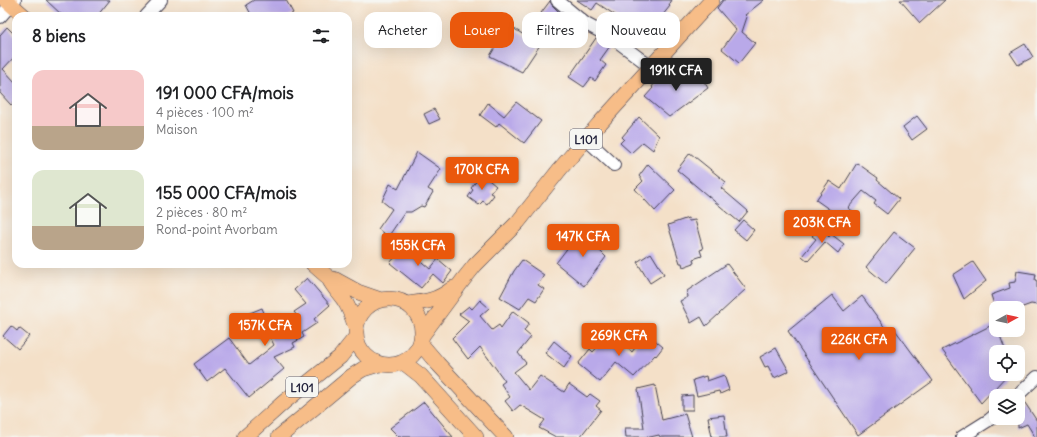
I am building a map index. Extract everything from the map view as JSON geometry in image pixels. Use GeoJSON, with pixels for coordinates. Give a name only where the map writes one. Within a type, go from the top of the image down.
{"type":"FeatureCollection","features":[{"type":"Feature","properties":{"kind":"main road","name":"L101"},"geometry":{"type":"LineString","coordinates":[[420,340],[462,280],[518,222],[586,139],[712,0]]}},
{"type":"Feature","properties":{"kind":"main road"},"geometry":{"type":"LineString","coordinates":[[11,2],[20,12]]}},
{"type":"Feature","properties":{"kind":"main road"},"geometry":{"type":"LineString","coordinates":[[318,268],[329,278],[336,280],[358,292],[381,300],[394,300],[406,304],[417,316],[420,324],[420,340],[413,354],[403,362],[391,365],[378,364],[372,361],[361,350],[350,310],[345,301],[332,285],[329,278]]}},
{"type":"Feature","properties":{"kind":"main road","name":"L101"},"geometry":{"type":"LineString","coordinates":[[406,304],[436,299],[443,296],[462,280]]}},
{"type":"Feature","properties":{"kind":"main road"},"geometry":{"type":"LineString","coordinates":[[356,332],[359,318],[364,310],[381,300]]}},
{"type":"Feature","properties":{"kind":"main road","name":"L101"},"geometry":{"type":"LineString","coordinates":[[246,437],[284,402],[340,357],[356,332]]}},
{"type":"Feature","properties":{"kind":"main road"},"geometry":{"type":"LineString","coordinates":[[420,340],[501,435]]}},
{"type":"Feature","properties":{"kind":"main road"},"geometry":{"type":"LineString","coordinates":[[403,362],[421,376],[476,437]]}},
{"type":"Feature","properties":{"kind":"main road","name":"L101"},"geometry":{"type":"LineString","coordinates":[[279,437],[352,376],[364,368],[378,364]]}},
{"type":"Feature","properties":{"kind":"street"},"geometry":{"type":"LineString","coordinates":[[150,12],[160,0]]}},
{"type":"Feature","properties":{"kind":"street"},"geometry":{"type":"LineString","coordinates":[[557,0],[586,24],[614,39],[651,67]]}},
{"type":"Feature","properties":{"kind":"street"},"geometry":{"type":"LineString","coordinates":[[0,17],[11,2]]}},
{"type":"Feature","properties":{"kind":"street"},"geometry":{"type":"LineString","coordinates":[[586,139],[614,165]]}},
{"type":"Feature","properties":{"kind":"street"},"geometry":{"type":"LineString","coordinates":[[1024,389],[1037,377]]}},
{"type":"Feature","properties":{"kind":"street"},"geometry":{"type":"LineString","coordinates":[[962,437],[989,420]]}},
{"type":"Feature","properties":{"kind":"building"},"geometry":{"type":"Polygon","coordinates":[[[46,0],[110,0],[100,12],[59,12],[46,0]]]}},
{"type":"Feature","properties":{"kind":"building"},"geometry":{"type":"Polygon","coordinates":[[[254,0],[286,0],[292,12],[250,12],[246,5],[254,0]]]}},
{"type":"Feature","properties":{"kind":"building"},"geometry":{"type":"Polygon","coordinates":[[[577,0],[672,0],[669,5],[670,6],[665,12],[610,12],[597,3],[592,10],[577,0]]]}},
{"type":"Feature","properties":{"kind":"building"},"geometry":{"type":"Polygon","coordinates":[[[723,0],[764,0],[745,15],[747,17],[742,32],[755,43],[739,63],[722,49],[736,30],[717,8],[723,0]]]}},
{"type":"Feature","properties":{"kind":"building"},"geometry":{"type":"Polygon","coordinates":[[[900,0],[945,0],[920,23],[900,0]]]}},
{"type":"Feature","properties":{"kind":"building"},"geometry":{"type":"Polygon","coordinates":[[[550,1],[559,12],[542,12],[550,1]]]}},
{"type":"Feature","properties":{"kind":"building"},"geometry":{"type":"Polygon","coordinates":[[[7,27],[12,32],[12,59],[3,69],[12,79],[11,105],[0,93],[0,35],[7,27]]]}},
{"type":"Feature","properties":{"kind":"building"},"geometry":{"type":"Polygon","coordinates":[[[514,29],[522,34],[522,48],[538,48],[522,72],[490,56],[495,48],[514,48],[514,29]]]}},
{"type":"Feature","properties":{"kind":"building"},"geometry":{"type":"Polygon","coordinates":[[[596,38],[596,48],[609,48],[600,60],[606,65],[595,81],[591,78],[584,87],[569,77],[596,38]]]}},
{"type":"Feature","properties":{"kind":"building"},"geometry":{"type":"Polygon","coordinates":[[[1025,44],[1033,57],[1018,65],[1010,53],[1025,44]]]}},
{"type":"Feature","properties":{"kind":"building"},"geometry":{"type":"Polygon","coordinates":[[[690,69],[694,74],[698,72],[708,88],[669,117],[645,97],[653,88],[652,87],[660,75],[671,84],[690,69]]]}},
{"type":"Feature","properties":{"kind":"building"},"geometry":{"type":"Polygon","coordinates":[[[516,102],[541,121],[524,143],[499,123],[496,127],[480,115],[488,103],[504,116],[516,102]]]}},
{"type":"Feature","properties":{"kind":"building"},"geometry":{"type":"Polygon","coordinates":[[[434,109],[440,119],[429,124],[424,114],[434,109]]]}},
{"type":"Feature","properties":{"kind":"building"},"geometry":{"type":"Polygon","coordinates":[[[917,116],[927,129],[912,140],[903,127],[917,116]]]}},
{"type":"Feature","properties":{"kind":"building"},"geometry":{"type":"Polygon","coordinates":[[[639,117],[659,136],[653,150],[643,142],[631,153],[620,143],[624,139],[622,137],[639,117]]]}},
{"type":"Feature","properties":{"kind":"building"},"geometry":{"type":"Polygon","coordinates":[[[417,152],[441,169],[428,189],[433,192],[424,207],[421,206],[411,212],[405,212],[388,237],[378,229],[392,209],[382,201],[390,184],[398,189],[417,152]]]}},
{"type":"Feature","properties":{"kind":"building"},"geometry":{"type":"Polygon","coordinates":[[[690,153],[726,182],[721,188],[748,211],[739,222],[677,170],[690,153]]]}},
{"type":"Feature","properties":{"kind":"building"},"geometry":{"type":"Polygon","coordinates":[[[857,163],[878,178],[877,180],[899,199],[887,214],[874,204],[876,201],[863,191],[848,208],[857,214],[850,224],[816,200],[829,181],[841,189],[857,163]]]}},
{"type":"Feature","properties":{"kind":"building"},"geometry":{"type":"Polygon","coordinates":[[[648,164],[675,190],[655,211],[635,189],[643,181],[639,176],[648,164]]]}},
{"type":"Feature","properties":{"kind":"building"},"geometry":{"type":"Polygon","coordinates":[[[484,176],[496,186],[490,193],[494,195],[487,204],[483,201],[479,205],[468,197],[473,190],[471,188],[478,179],[480,181],[484,176]]]}},
{"type":"Feature","properties":{"kind":"building"},"geometry":{"type":"Polygon","coordinates":[[[688,218],[689,221],[695,220],[703,249],[700,250],[702,256],[693,259],[694,263],[683,267],[682,263],[680,263],[668,225],[688,218]]]}},
{"type":"Feature","properties":{"kind":"building"},"geometry":{"type":"Polygon","coordinates":[[[743,220],[754,230],[746,240],[734,230],[743,220]]]}},
{"type":"Feature","properties":{"kind":"building"},"geometry":{"type":"Polygon","coordinates":[[[819,227],[829,237],[831,234],[844,244],[838,253],[825,242],[808,261],[802,256],[816,239],[812,236],[819,227]]]}},
{"type":"Feature","properties":{"kind":"building"},"geometry":{"type":"Polygon","coordinates":[[[894,232],[915,248],[886,284],[866,267],[894,232]]]}},
{"type":"Feature","properties":{"kind":"building"},"geometry":{"type":"Polygon","coordinates":[[[579,233],[593,245],[601,235],[608,241],[600,251],[606,257],[584,286],[556,263],[579,233]]]}},
{"type":"Feature","properties":{"kind":"building"},"geometry":{"type":"Polygon","coordinates":[[[400,243],[430,269],[438,259],[452,271],[443,283],[433,274],[421,288],[390,263],[397,255],[393,252],[400,243]]]}},
{"type":"Feature","properties":{"kind":"building"},"geometry":{"type":"Polygon","coordinates":[[[651,253],[664,274],[650,283],[637,262],[651,253]]]}},
{"type":"Feature","properties":{"kind":"building"},"geometry":{"type":"Polygon","coordinates":[[[522,260],[544,275],[538,285],[544,289],[536,301],[529,297],[520,309],[500,297],[514,271],[522,260]]]}},
{"type":"Feature","properties":{"kind":"building"},"geometry":{"type":"Polygon","coordinates":[[[973,262],[986,281],[964,299],[953,275],[973,262]]]}},
{"type":"Feature","properties":{"kind":"building"},"geometry":{"type":"Polygon","coordinates":[[[727,264],[746,289],[706,326],[701,317],[691,323],[680,301],[688,297],[687,291],[727,264]]]}},
{"type":"Feature","properties":{"kind":"building"},"geometry":{"type":"Polygon","coordinates":[[[1017,271],[1036,274],[1037,305],[1031,304],[1025,306],[1025,301],[993,301],[991,295],[1010,288],[1009,283],[1015,282],[1017,271]]]}},
{"type":"Feature","properties":{"kind":"building"},"geometry":{"type":"Polygon","coordinates":[[[307,278],[330,305],[314,319],[317,323],[302,333],[304,337],[293,343],[295,347],[274,357],[284,369],[249,398],[225,368],[207,382],[194,364],[229,338],[249,365],[274,345],[268,333],[298,317],[294,312],[306,304],[294,290],[307,278]]]}},
{"type":"Feature","properties":{"kind":"building"},"geometry":{"type":"Polygon","coordinates":[[[832,295],[844,311],[862,296],[888,332],[893,327],[933,381],[858,435],[788,331],[832,295]]]}},
{"type":"Feature","properties":{"kind":"building"},"geometry":{"type":"Polygon","coordinates":[[[480,300],[489,308],[480,316],[492,330],[499,325],[501,328],[513,311],[529,323],[524,331],[531,337],[518,353],[526,363],[514,372],[529,390],[540,376],[564,392],[569,384],[587,397],[590,394],[600,401],[596,406],[601,410],[580,437],[556,437],[539,428],[545,420],[520,405],[513,411],[505,401],[510,397],[501,384],[505,381],[480,347],[468,359],[452,338],[469,321],[459,314],[469,306],[472,309],[480,300]]]}},
{"type":"Feature","properties":{"kind":"building"},"geometry":{"type":"Polygon","coordinates":[[[262,308],[271,330],[259,334],[258,329],[252,332],[245,315],[262,308]]]}},
{"type":"Feature","properties":{"kind":"building"},"geometry":{"type":"Polygon","coordinates":[[[11,326],[17,331],[19,328],[29,336],[18,349],[3,336],[11,326]]]}},
{"type":"Feature","properties":{"kind":"building"},"geometry":{"type":"Polygon","coordinates":[[[989,326],[989,337],[1001,337],[1003,345],[989,345],[989,381],[1001,381],[994,389],[989,389],[989,394],[981,403],[942,350],[989,326]]]}},
{"type":"Feature","properties":{"kind":"building"},"geometry":{"type":"Polygon","coordinates":[[[610,333],[632,352],[646,333],[663,347],[656,356],[655,355],[634,377],[616,362],[600,382],[578,364],[590,349],[593,352],[610,333]]]}},
{"type":"Feature","properties":{"kind":"building"},"geometry":{"type":"Polygon","coordinates":[[[554,341],[572,356],[564,368],[545,353],[554,341]]]}},
{"type":"Feature","properties":{"kind":"building"},"geometry":{"type":"Polygon","coordinates":[[[776,348],[789,371],[774,378],[768,366],[765,367],[760,357],[776,348]]]}},
{"type":"Feature","properties":{"kind":"building"},"geometry":{"type":"Polygon","coordinates":[[[724,375],[729,390],[720,394],[719,391],[697,396],[693,380],[706,376],[707,381],[724,375]]]}},
{"type":"Feature","properties":{"kind":"building"},"geometry":{"type":"Polygon","coordinates":[[[655,385],[662,420],[685,414],[692,437],[660,437],[659,435],[650,437],[626,437],[625,428],[644,428],[638,389],[655,385]]]}},
{"type":"Feature","properties":{"kind":"building"},"geometry":{"type":"Polygon","coordinates":[[[693,395],[693,410],[682,410],[682,396],[693,395]]]}},
{"type":"Feature","properties":{"kind":"building"},"geometry":{"type":"Polygon","coordinates":[[[424,402],[453,437],[399,437],[390,428],[424,402]]]}},
{"type":"Feature","properties":{"kind":"building"},"geometry":{"type":"Polygon","coordinates":[[[1025,403],[1037,421],[1037,437],[1035,437],[1027,424],[1025,425],[1025,403]]]}},
{"type":"Feature","properties":{"kind":"building"},"geometry":{"type":"Polygon","coordinates":[[[724,415],[727,437],[712,437],[708,417],[724,415]]]}},
{"type":"Feature","properties":{"kind":"building"},"geometry":{"type":"Polygon","coordinates":[[[1018,425],[1025,425],[1018,428],[1018,425]]]}}]}
